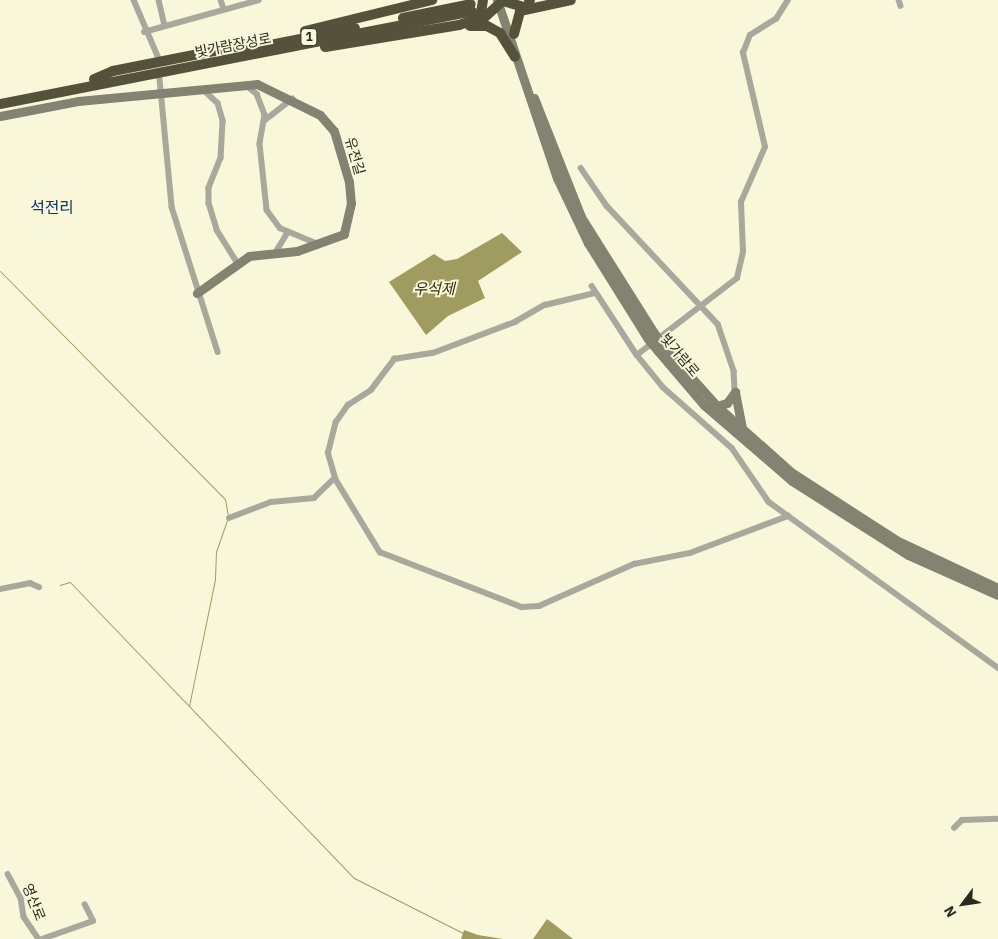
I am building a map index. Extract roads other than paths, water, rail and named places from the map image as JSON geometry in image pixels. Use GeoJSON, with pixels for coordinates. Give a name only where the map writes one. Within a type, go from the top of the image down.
{"type":"FeatureCollection","features":[{"type":"Feature","properties":{"kind":"highway"},"geometry":{"type":"LineString","coordinates":[[401,9],[432,0]]}},
{"type":"Feature","properties":{"kind":"highway"},"geometry":{"type":"LineString","coordinates":[[94,79],[113,71],[401,9],[456,0]]}},
{"type":"Feature","properties":{"kind":"highway"},"geometry":{"type":"LineString","coordinates":[[480,19],[483,0]]}},
{"type":"Feature","properties":{"kind":"highway"},"geometry":{"type":"LineString","coordinates":[[518,0],[529,3]]}},
{"type":"Feature","properties":{"kind":"highway"},"geometry":{"type":"LineString","coordinates":[[202,65],[460,25],[480,19],[500,1],[529,3],[571,0]]}},
{"type":"Feature","properties":{"kind":"highway"},"geometry":{"type":"LineString","coordinates":[[514,34],[517,14],[529,3]]}},
{"type":"Feature","properties":{"kind":"highway","name":"빛가람장성로"},"geometry":{"type":"LineString","coordinates":[[0,98],[471,7],[202,65],[0,104]]}},
{"type":"Feature","properties":{"kind":"highway"},"geometry":{"type":"LineString","coordinates":[[460,25],[481,25],[500,33],[515,57]]}},
{"type":"Feature","properties":{"kind":"main road","name":"빛가람로"},"geometry":{"type":"LineString","coordinates":[[500,1],[514,34],[544,128],[582,217],[651,336]]}},
{"type":"Feature","properties":{"kind":"main road","name":"빛가람로"},"geometry":{"type":"LineString","coordinates":[[500,1],[515,57],[542,142],[572,212],[618,296],[704,405],[792,481],[908,555],[998,596]]}},
{"type":"Feature","properties":{"kind":"main road","name":"유전길"},"geometry":{"type":"LineString","coordinates":[[0,116],[59,104],[160,93],[206,92],[245,85],[265,86],[309,106],[334,131],[349,182],[346,230],[336,240],[320,245],[297,251],[277,250],[254,254],[238,262],[198,293]]}},
{"type":"Feature","properties":{"kind":"main road","name":"빛가람로"},"geometry":{"type":"LineString","coordinates":[[661,349],[717,406],[798,477],[896,540],[998,588]]}},
{"type":"Feature","properties":{"kind":"main road"},"geometry":{"type":"LineString","coordinates":[[717,406],[728,403],[735,392]]}},
{"type":"Feature","properties":{"kind":"main road"},"geometry":{"type":"LineString","coordinates":[[735,392],[744,430]]}},
{"type":"Feature","properties":{"kind":"street"},"geometry":{"type":"LineString","coordinates":[[134,0],[144,32],[160,61]]}},
{"type":"Feature","properties":{"kind":"street"},"geometry":{"type":"LineString","coordinates":[[158,0],[165,25]]}},
{"type":"Feature","properties":{"kind":"street"},"geometry":{"type":"LineString","coordinates":[[221,0],[224,9]]}},
{"type":"Feature","properties":{"kind":"street"},"geometry":{"type":"LineString","coordinates":[[144,32],[259,0]]}},
{"type":"Feature","properties":{"kind":"street"},"geometry":{"type":"LineString","coordinates":[[637,355],[702,303],[737,278],[742,252],[741,202],[764,153],[743,64],[745,45],[750,35],[776,19],[788,0]]}},
{"type":"Feature","properties":{"kind":"street"},"geometry":{"type":"LineString","coordinates":[[160,79],[172,207],[218,352]]}},
{"type":"Feature","properties":{"kind":"street"},"geometry":{"type":"LineString","coordinates":[[245,85],[260,99],[264,121],[260,137],[264,197],[271,217],[288,232],[320,245]]}},
{"type":"Feature","properties":{"kind":"street"},"geometry":{"type":"LineString","coordinates":[[206,92],[218,103],[223,121],[221,158],[209,188],[210,202],[216,230],[238,262]]}},
{"type":"Feature","properties":{"kind":"street"},"geometry":{"type":"LineString","coordinates":[[264,121],[292,99]]}},
{"type":"Feature","properties":{"kind":"street"},"geometry":{"type":"LineString","coordinates":[[581,168],[607,206],[702,303],[726,343],[735,392]]}},
{"type":"Feature","properties":{"kind":"street"},"geometry":{"type":"LineString","coordinates":[[277,250],[288,232]]}},
{"type":"Feature","properties":{"kind":"street"},"geometry":{"type":"LineString","coordinates":[[592,286],[637,355],[670,394],[732,448],[769,502],[998,668]]}},
{"type":"Feature","properties":{"kind":"street"},"geometry":{"type":"LineString","coordinates":[[595,293],[545,306],[515,322],[433,353],[394,359],[371,390],[348,405],[336,422],[328,453],[335,478],[380,552],[522,607],[539,606],[634,564],[690,553],[788,516]]}},
{"type":"Feature","properties":{"kind":"street"},"geometry":{"type":"LineString","coordinates":[[229,518],[271,502],[314,498],[335,478]]}},
{"type":"Feature","properties":{"kind":"street"},"geometry":{"type":"LineString","coordinates":[[0,590],[30,583],[39,587]]}},
{"type":"Feature","properties":{"kind":"street"},"geometry":{"type":"LineString","coordinates":[[954,828],[962,820],[998,819]]}},
{"type":"Feature","properties":{"kind":"street","name":"영산로"},"geometry":{"type":"LineString","coordinates":[[8,874],[22,901],[24,917],[41,939],[94,921],[85,905]]}},
{"type":"Feature","properties":{"kind":"water","name":"우석제"},"geometry":{"type":"Polygon","coordinates":[[[502,233],[522,252],[478,281],[485,298],[448,316],[426,335],[389,282],[434,254],[445,261],[457,259],[502,233]]]}},
{"type":"Feature","properties":{"kind":"water"},"geometry":{"type":"Polygon","coordinates":[[[547,919],[555,925],[573,939],[533,939],[547,919]]]}},
{"type":"Feature","properties":{"kind":"water"},"geometry":{"type":"Polygon","coordinates":[[[464,930],[478,935],[503,939],[461,939],[464,930]]]}},
{"type":"Feature","properties":{"kind":"waterway"},"geometry":{"type":"LineString","coordinates":[[0,271],[225,499],[228,516]]}},
{"type":"Feature","properties":{"kind":"waterway"},"geometry":{"type":"LineString","coordinates":[[189,706],[215,579],[216,552],[227,520]]}},
{"type":"Feature","properties":{"kind":"waterway"},"geometry":{"type":"LineString","coordinates":[[60,585],[70,582],[354,878],[463,933]]}},
{"type":"Feature","properties":{"kind":"district","name":"석전리"},"geometry":{"type":"Point","coordinates":[52,207]}}]}
